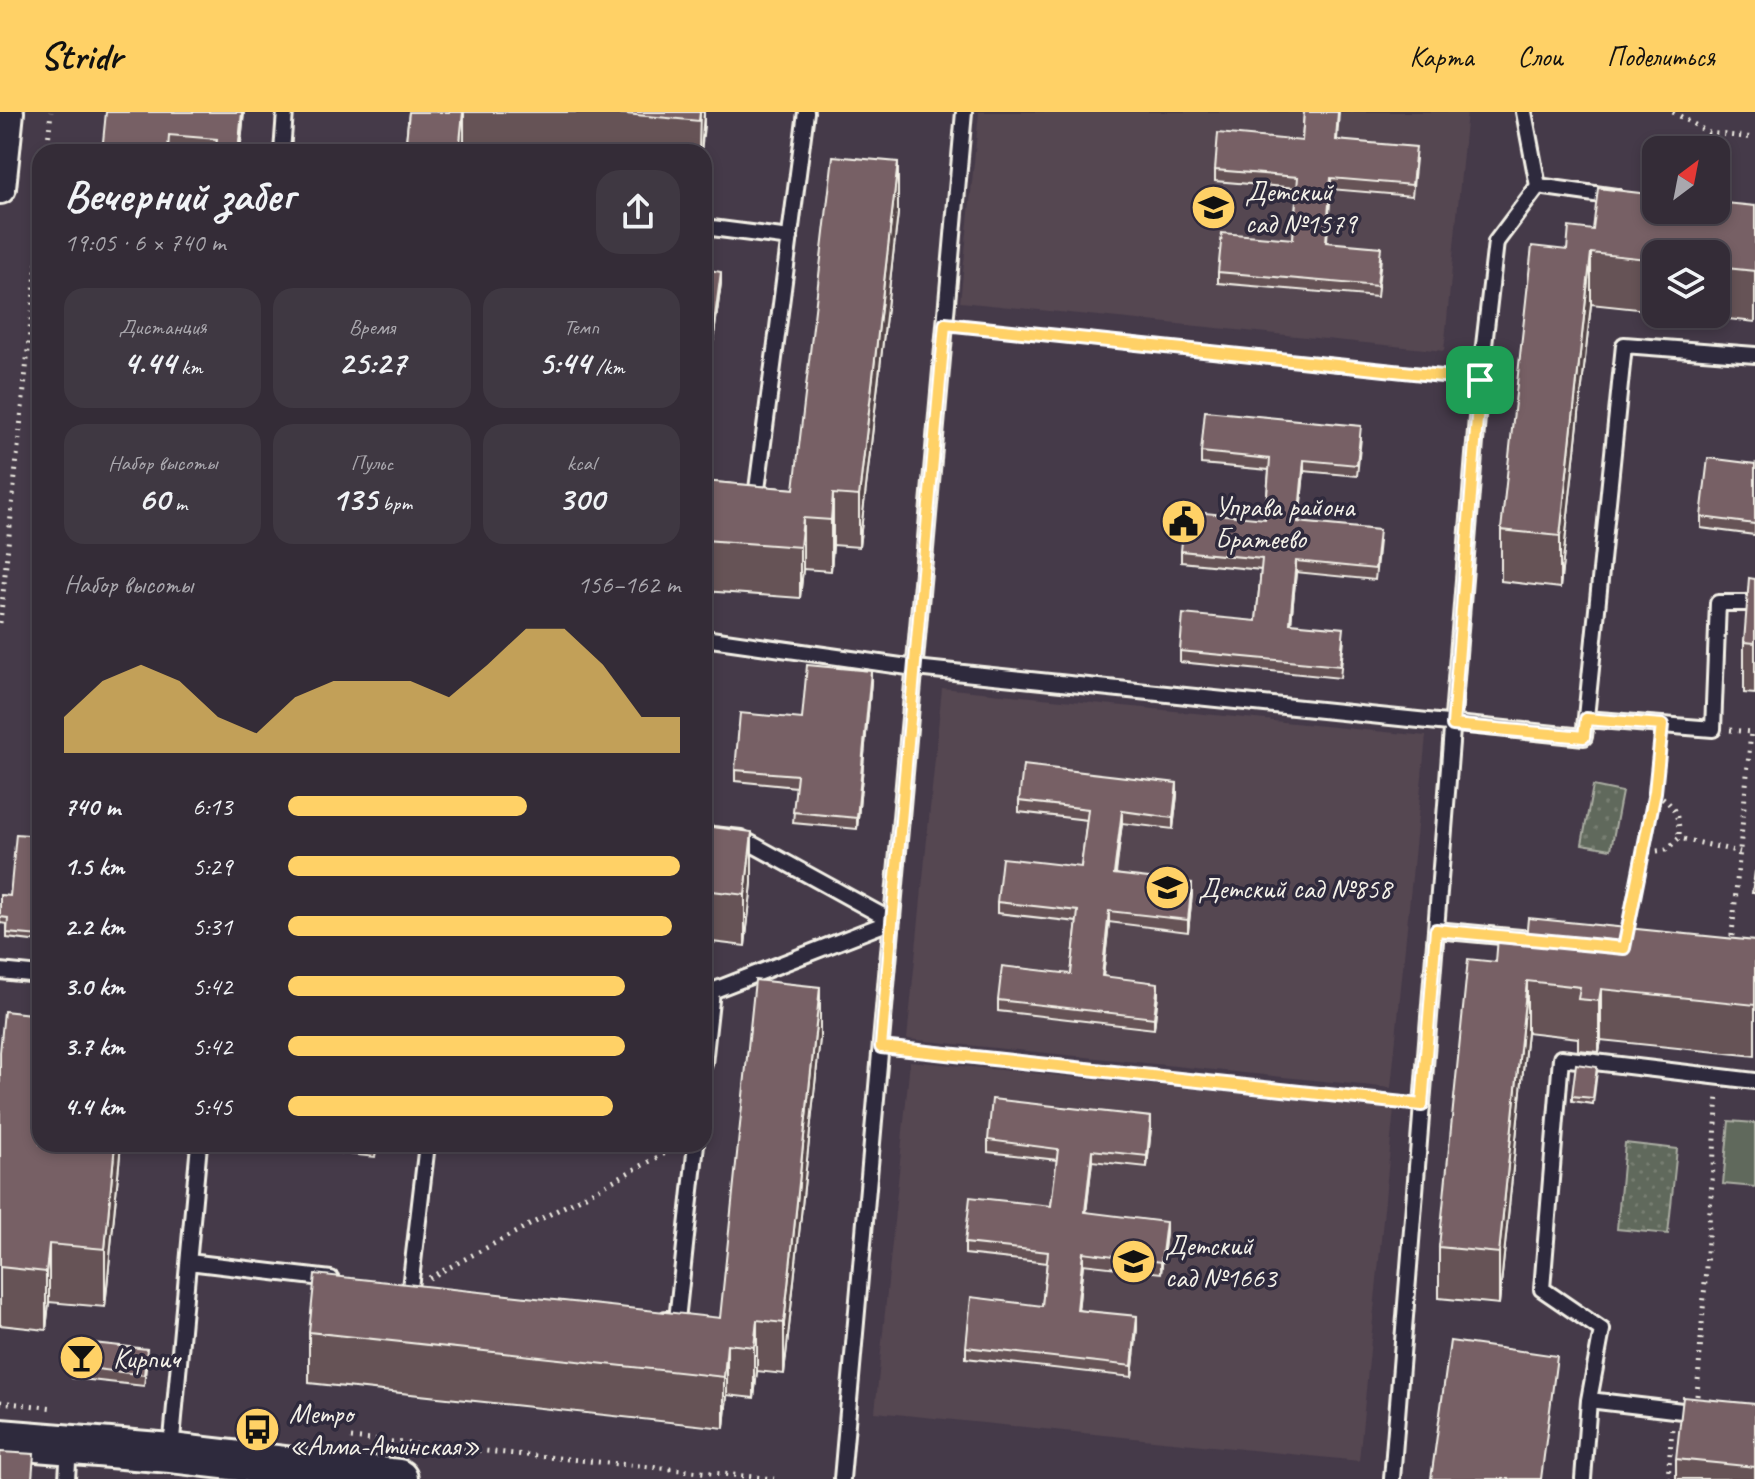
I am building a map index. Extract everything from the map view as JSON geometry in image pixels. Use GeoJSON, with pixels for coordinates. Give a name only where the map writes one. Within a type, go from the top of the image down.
{"type":"FeatureCollection","features":[{"type":"Feature","properties":{"kind":"street"},"geometry":{"type":"LineString","coordinates":[[0,188],[8,112]]}},
{"type":"Feature","properties":{"kind":"street"},"geometry":{"type":"LineString","coordinates":[[0,1439],[171,1453],[398,1479]]}},
{"type":"Feature","properties":{"kind":"lane"},"geometry":{"type":"LineString","coordinates":[[283,144],[285,112]]}},
{"type":"Feature","properties":{"kind":"lane"},"geometry":{"type":"LineString","coordinates":[[730,494],[756,497],[806,112]]}},
{"type":"Feature","properties":{"kind":"lane"},"geometry":{"type":"LineString","coordinates":[[842,1479],[964,112]]}},
{"type":"Feature","properties":{"kind":"lane"},"geometry":{"type":"LineString","coordinates":[[1392,1479],[1480,380],[1496,242],[1538,186],[1524,112]]}},
{"type":"Feature","properties":{"kind":"lane"},"geometry":{"type":"LineString","coordinates":[[1538,186],[1626,199]]}},
{"type":"Feature","properties":{"kind":"lane"},"geometry":{"type":"LineString","coordinates":[[712,228],[790,238]]}},
{"type":"Feature","properties":{"kind":"lane"},"geometry":{"type":"LineString","coordinates":[[712,639],[915,668],[1584,737],[1624,345],[1755,355]]}},
{"type":"Feature","properties":{"kind":"lane"},"geometry":{"type":"LineString","coordinates":[[1586,719],[1713,729],[1718,603],[1755,603]]}},
{"type":"Feature","properties":{"kind":"lane"},"geometry":{"type":"LineString","coordinates":[[712,835],[741,838],[892,921]]}},
{"type":"Feature","properties":{"kind":"lane"},"geometry":{"type":"LineString","coordinates":[[712,989],[892,921]]}},
{"type":"Feature","properties":{"kind":"lane"},"geometry":{"type":"LineString","coordinates":[[1436,930],[1561,942]]}},
{"type":"Feature","properties":{"kind":"lane"},"geometry":{"type":"LineString","coordinates":[[0,971],[32,974]]}},
{"type":"Feature","properties":{"kind":"lane"},"geometry":{"type":"LineString","coordinates":[[1583,1479],[1589,1400],[1602,1330],[1542,1289],[1561,1058],[1755,1081]]}},
{"type":"Feature","properties":{"kind":"lane"},"geometry":{"type":"LineString","coordinates":[[171,1453],[198,1152]]}},
{"type":"Feature","properties":{"kind":"lane"},"geometry":{"type":"LineString","coordinates":[[410,1288],[426,1152]]}},
{"type":"Feature","properties":{"kind":"lane"},"geometry":{"type":"LineString","coordinates":[[646,1316],[677,1320],[695,1152]]}},
{"type":"Feature","properties":{"kind":"lane"},"geometry":{"type":"LineString","coordinates":[[189,1262],[347,1280]]}},
{"type":"Feature","properties":{"kind":"lane"},"geometry":{"type":"LineString","coordinates":[[395,1286],[426,1290]]}},
{"type":"Feature","properties":{"kind":"lane"},"geometry":{"type":"LineString","coordinates":[[1589,1400],[1703,1414]]}},
{"type":"Feature","properties":{"kind":"path"},"geometry":{"type":"LineString","coordinates":[[48,144],[51,112]]}},
{"type":"Feature","properties":{"kind":"path"},"geometry":{"type":"LineString","coordinates":[[1673,112],[1709,133],[1755,138]]}},
{"type":"Feature","properties":{"kind":"path"},"geometry":{"type":"LineString","coordinates":[[0,623],[32,311]]}},
{"type":"Feature","properties":{"kind":"path"},"geometry":{"type":"LineString","coordinates":[[945,324],[1480,380]]}},
{"type":"Feature","properties":{"kind":"path"},"geometry":{"type":"LineString","coordinates":[[1626,935],[1655,792],[1662,725]]}},
{"type":"Feature","properties":{"kind":"path"},"geometry":{"type":"LineString","coordinates":[[1713,729],[1751,732],[1729,959]]}},
{"type":"Feature","properties":{"kind":"path"},"geometry":{"type":"LineString","coordinates":[[1641,853],[1666,850],[1679,838],[1680,821],[1672,804],[1655,792]]}},
{"type":"Feature","properties":{"kind":"path"},"geometry":{"type":"LineString","coordinates":[[1679,838],[1740,852]]}},
{"type":"Feature","properties":{"kind":"path"},"geometry":{"type":"LineString","coordinates":[[881,1047],[1422,1105]]}},
{"type":"Feature","properties":{"kind":"path"},"geometry":{"type":"LineString","coordinates":[[1703,1414],[1720,1077]]}},
{"type":"Feature","properties":{"kind":"path"},"geometry":{"type":"LineString","coordinates":[[410,1288],[668,1152]]}},
{"type":"Feature","properties":{"kind":"path"},"geometry":{"type":"LineString","coordinates":[[0,1402],[65,1444]]}},
{"type":"Feature","properties":{"kind":"path"},"geometry":{"type":"LineString","coordinates":[[1668,1479],[1673,1410]]}},
{"type":"Feature","properties":{"kind":"path"},"geometry":{"type":"LineString","coordinates":[[348,1438],[774,1479]]}},
{"type":"Feature","properties":{"kind":"shaded area","name":"Детский сад №1579"},"geometry":{"type":"Polygon","coordinates":[[[979,112],[1467,112],[1444,351],[960,302],[979,112]]]}},
{"type":"Feature","properties":{"kind":"shaded area","name":"Детский сад №858"},"geometry":{"type":"Polygon","coordinates":[[[942,688],[1426,736],[1391,1088],[907,1039],[942,688]]]}},
{"type":"Feature","properties":{"kind":"shaded area","name":"Детский сад №1663"},"geometry":{"type":"Polygon","coordinates":[[[910,1061],[1394,1109],[1359,1461],[875,1412],[910,1061]]]}},
{"type":"Feature","properties":{"kind":"green space"},"geometry":{"type":"Polygon","coordinates":[[[1593,786],[1622,792],[1611,849],[1582,844],[1593,786]]]}},
{"type":"Feature","properties":{"kind":"green space"},"geometry":{"type":"Polygon","coordinates":[[[1729,1121],[1755,1123],[1755,1187],[1723,1184],[1729,1121]]]}},
{"type":"Feature","properties":{"kind":"green space"},"geometry":{"type":"Polygon","coordinates":[[[1625,1143],[1677,1149],[1668,1234],[1617,1229],[1625,1143]]]}},
{"type":"Feature","properties":{"kind":"building"},"geometry":{"type":"Polygon","coordinates":[[[106,112],[242,112],[239,144],[216,144],[217,139],[169,135],[168,144],[103,144],[106,112]]]}},
{"type":"Feature","properties":{"kind":"building"},"geometry":{"type":"Polygon","coordinates":[[[409,112],[463,112],[460,144],[406,144],[409,112]]]}},
{"type":"Feature","properties":{"kind":"building"},"geometry":{"type":"Polygon","coordinates":[[[604,112],[700,112],[699,121],[604,112]]]}},
{"type":"Feature","properties":{"kind":"building"},"geometry":{"type":"Polygon","coordinates":[[[1304,112],[1338,112],[1336,140],[1416,147],[1412,185],[1331,178],[1326,242],[1381,247],[1377,286],[1218,272],[1222,233],[1293,239],[1298,177],[1215,170],[1218,133],[1302,141],[1304,112]]]}},
{"type":"Feature","properties":{"kind":"building"},"geometry":{"type":"Polygon","coordinates":[[[833,156],[898,162],[859,496],[833,494],[831,520],[803,518],[800,547],[712,541],[712,482],[794,489],[833,156]]]}},
{"type":"Feature","properties":{"kind":"building"},"geometry":{"type":"Polygon","coordinates":[[[1598,188],[1642,193],[1642,224],[1730,224],[1730,203],[1755,206],[1755,271],[1730,268],[1730,240],[1642,240],[1642,258],[1591,253],[1560,536],[1501,530],[1532,246],[1567,250],[1569,227],[1593,230],[1598,188]]]}},
{"type":"Feature","properties":{"kind":"building"},"geometry":{"type":"Polygon","coordinates":[[[712,270],[721,272],[712,339],[712,270]]]}},
{"type":"Feature","properties":{"kind":"building"},"geometry":{"type":"Polygon","coordinates":[[[1205,411],[1361,426],[1357,465],[1304,460],[1298,522],[1379,530],[1375,569],[1296,561],[1290,623],[1344,628],[1340,666],[1180,651],[1183,614],[1256,621],[1262,559],[1181,551],[1185,511],[1265,519],[1270,459],[1201,452],[1205,411]]]}},
{"type":"Feature","properties":{"kind":"building"},"geometry":{"type":"Polygon","coordinates":[[[1708,458],[1755,464],[1755,524],[1701,517],[1708,458]]]}},
{"type":"Feature","properties":{"kind":"building"},"geometry":{"type":"Polygon","coordinates":[[[1749,578],[1755,579],[1755,643],[1744,642],[1749,578]]]}},
{"type":"Feature","properties":{"kind":"building"},"geometry":{"type":"Polygon","coordinates":[[[807,665],[871,671],[857,818],[793,812],[797,775],[735,770],[740,713],[802,719],[807,665]]]}},
{"type":"Feature","properties":{"kind":"building"},"geometry":{"type":"Polygon","coordinates":[[[1023,765],[1177,783],[1173,818],[1122,811],[1114,874],[1192,883],[1188,920],[1109,911],[1102,976],[1158,983],[1154,1018],[998,1000],[1002,966],[1071,974],[1078,911],[997,902],[1002,858],[1081,867],[1088,809],[1019,801],[1023,765]]]}},
{"type":"Feature","properties":{"kind":"building"},"geometry":{"type":"Polygon","coordinates":[[[712,827],[752,832],[745,895],[712,891],[712,827]]]}},
{"type":"Feature","properties":{"kind":"building"},"geometry":{"type":"Polygon","coordinates":[[[16,834],[32,835],[32,935],[7,933],[8,918],[0,917],[0,895],[10,896],[16,834]]]}},
{"type":"Feature","properties":{"kind":"building"},"geometry":{"type":"Polygon","coordinates":[[[1528,918],[1755,941],[1755,1005],[1601,989],[1599,1001],[1578,999],[1580,987],[1527,981],[1499,1253],[1439,1247],[1468,959],[1496,962],[1498,937],[1526,940],[1528,918]]]}},
{"type":"Feature","properties":{"kind":"building"},"geometry":{"type":"Polygon","coordinates":[[[755,980],[820,987],[784,1323],[757,1320],[754,1347],[727,1344],[724,1377],[309,1332],[315,1274],[720,1318],[755,980]]]}},
{"type":"Feature","properties":{"kind":"building"},"geometry":{"type":"Polygon","coordinates":[[[4,1011],[32,1014],[32,1152],[114,1152],[105,1249],[49,1244],[46,1272],[0,1267],[0,1052],[4,1011]]]}},
{"type":"Feature","properties":{"kind":"building"},"geometry":{"type":"Polygon","coordinates":[[[1576,1064],[1597,1067],[1593,1098],[1572,1096],[1576,1064]]]}},
{"type":"Feature","properties":{"kind":"building"},"geometry":{"type":"Polygon","coordinates":[[[992,1099],[1151,1117],[1147,1156],[1092,1150],[1085,1212],[1166,1222],[1161,1262],[1083,1252],[1077,1310],[1137,1316],[1132,1366],[966,1347],[971,1297],[1042,1306],[1048,1252],[965,1243],[970,1197],[1051,1206],[1058,1149],[988,1140],[992,1099]]]}},
{"type":"Feature","properties":{"kind":"building"},"geometry":{"type":"Polygon","coordinates":[[[75,1341],[147,1349],[144,1375],[72,1366],[75,1341]]]}},
{"type":"Feature","properties":{"kind":"building"},"geometry":{"type":"Polygon","coordinates":[[[1450,1341],[1557,1356],[1541,1479],[1431,1479],[1450,1341]]]}},
{"type":"Feature","properties":{"kind":"building"},"geometry":{"type":"Polygon","coordinates":[[[1683,1397],[1755,1404],[1755,1467],[1676,1459],[1683,1397]]]}},
{"type":"Feature","properties":{"kind":"building"},"geometry":{"type":"Polygon","coordinates":[[[0,1452],[34,1454],[32,1479],[0,1479],[0,1452]]]}},
{"type":"Feature","properties":{"kind":"place","name":"Детский сад №1579"},"geometry":{"type":"Point","coordinates":[1214,207]}},
{"type":"Feature","properties":{"kind":"place","name":"Управа района Братеево"},"geometry":{"type":"Point","coordinates":[1184,522]}},
{"type":"Feature","properties":{"kind":"place","name":"Детский сад №858"},"geometry":{"type":"Point","coordinates":[1167,888]}},
{"type":"Feature","properties":{"kind":"place","name":"Детский сад №1663"},"geometry":{"type":"Point","coordinates":[1134,1261]}},
{"type":"Feature","properties":{"kind":"place","name":"Кирпич"},"geometry":{"type":"Point","coordinates":[82,1358]}},
{"type":"Feature","properties":{"kind":"place","name":"Метро «Алма-Атинская»"},"geometry":{"type":"Point","coordinates":[258,1429]}},
{"type":"Feature","properties":{"kind":"route"},"geometry":{"type":"LineString","coordinates":[[945,324],[1480,380],[1453,725],[1584,737],[1586,719],[1662,725],[1655,792],[1624,948],[1436,930],[1422,1105],[881,1047],[945,324]]}}]}
